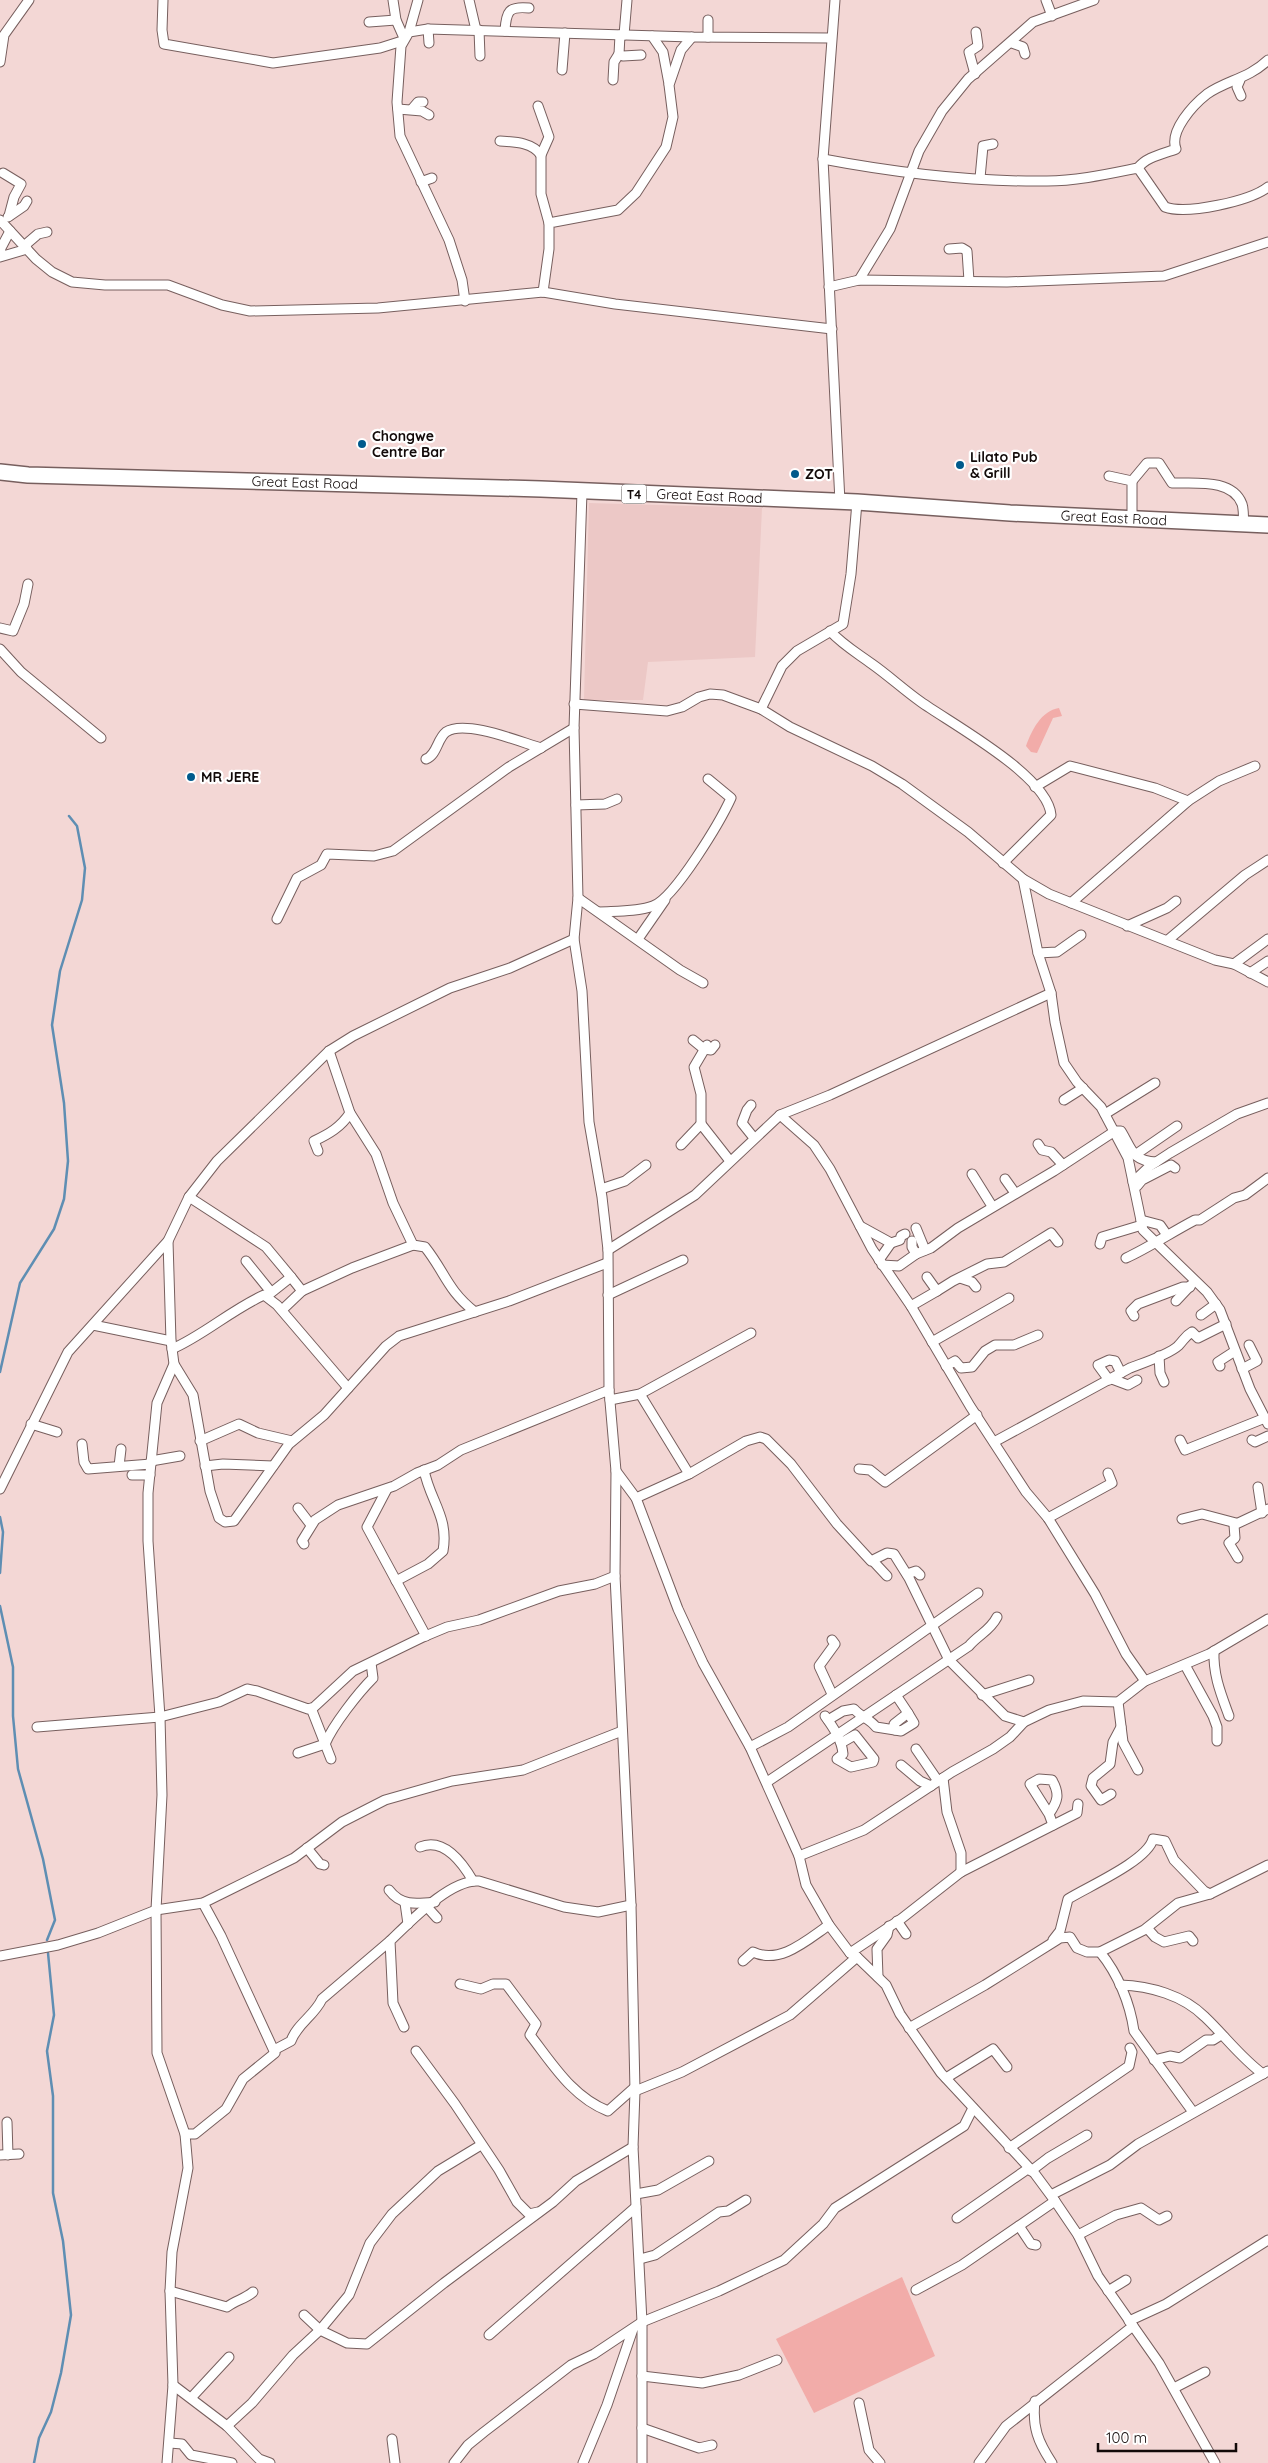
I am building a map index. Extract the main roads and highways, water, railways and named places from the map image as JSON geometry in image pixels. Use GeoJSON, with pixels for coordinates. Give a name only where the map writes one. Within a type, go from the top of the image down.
{"type":"FeatureCollection","features":[{"type":"Feature","properties":{"kind":"highway","name":"Great East Road"},"geometry":{"type":"LineString","coordinates":[[0,472],[28,475],[857,502],[1132,519],[1268,525]]}},
{"type":"Feature","properties":{"kind":"waterway"},"geometry":{"type":"LineString","coordinates":[[0,1372],[20,1283],[54,1229],[64,1199],[68,1161],[64,1103],[52,1025],[60,971],[82,900],[85,868],[77,826],[69,816]]}},
{"type":"Feature","properties":{"kind":"waterway"},"geometry":{"type":"LineString","coordinates":[[0,1517],[3,1532],[0,1573]]}},
{"type":"Feature","properties":{"kind":"waterway"},"geometry":{"type":"LineString","coordinates":[[0,1606],[13,1667],[13,1716],[18,1769],[43,1859],[55,1920],[47,1940]]}},
{"type":"Feature","properties":{"kind":"waterway"},"geometry":{"type":"LineString","coordinates":[[34,2463],[39,2438],[51,2412],[61,2373],[71,2315],[63,2241],[53,2193],[53,2096],[47,2051],[54,2015],[48,1953]]}},
{"type":"Feature","properties":{"kind":"place","name":"Chongwe Centre Bar"},"geometry":{"type":"Point","coordinates":[362,444]}},
{"type":"Feature","properties":{"kind":"place","name":"Lilato Pub & Grill"},"geometry":{"type":"Point","coordinates":[960,465]}},
{"type":"Feature","properties":{"kind":"place","name":"ZOT"},"geometry":{"type":"Point","coordinates":[795,474]}},
{"type":"Feature","properties":{"kind":"place","name":"MR JERE"},"geometry":{"type":"Point","coordinates":[191,777]}}]}
